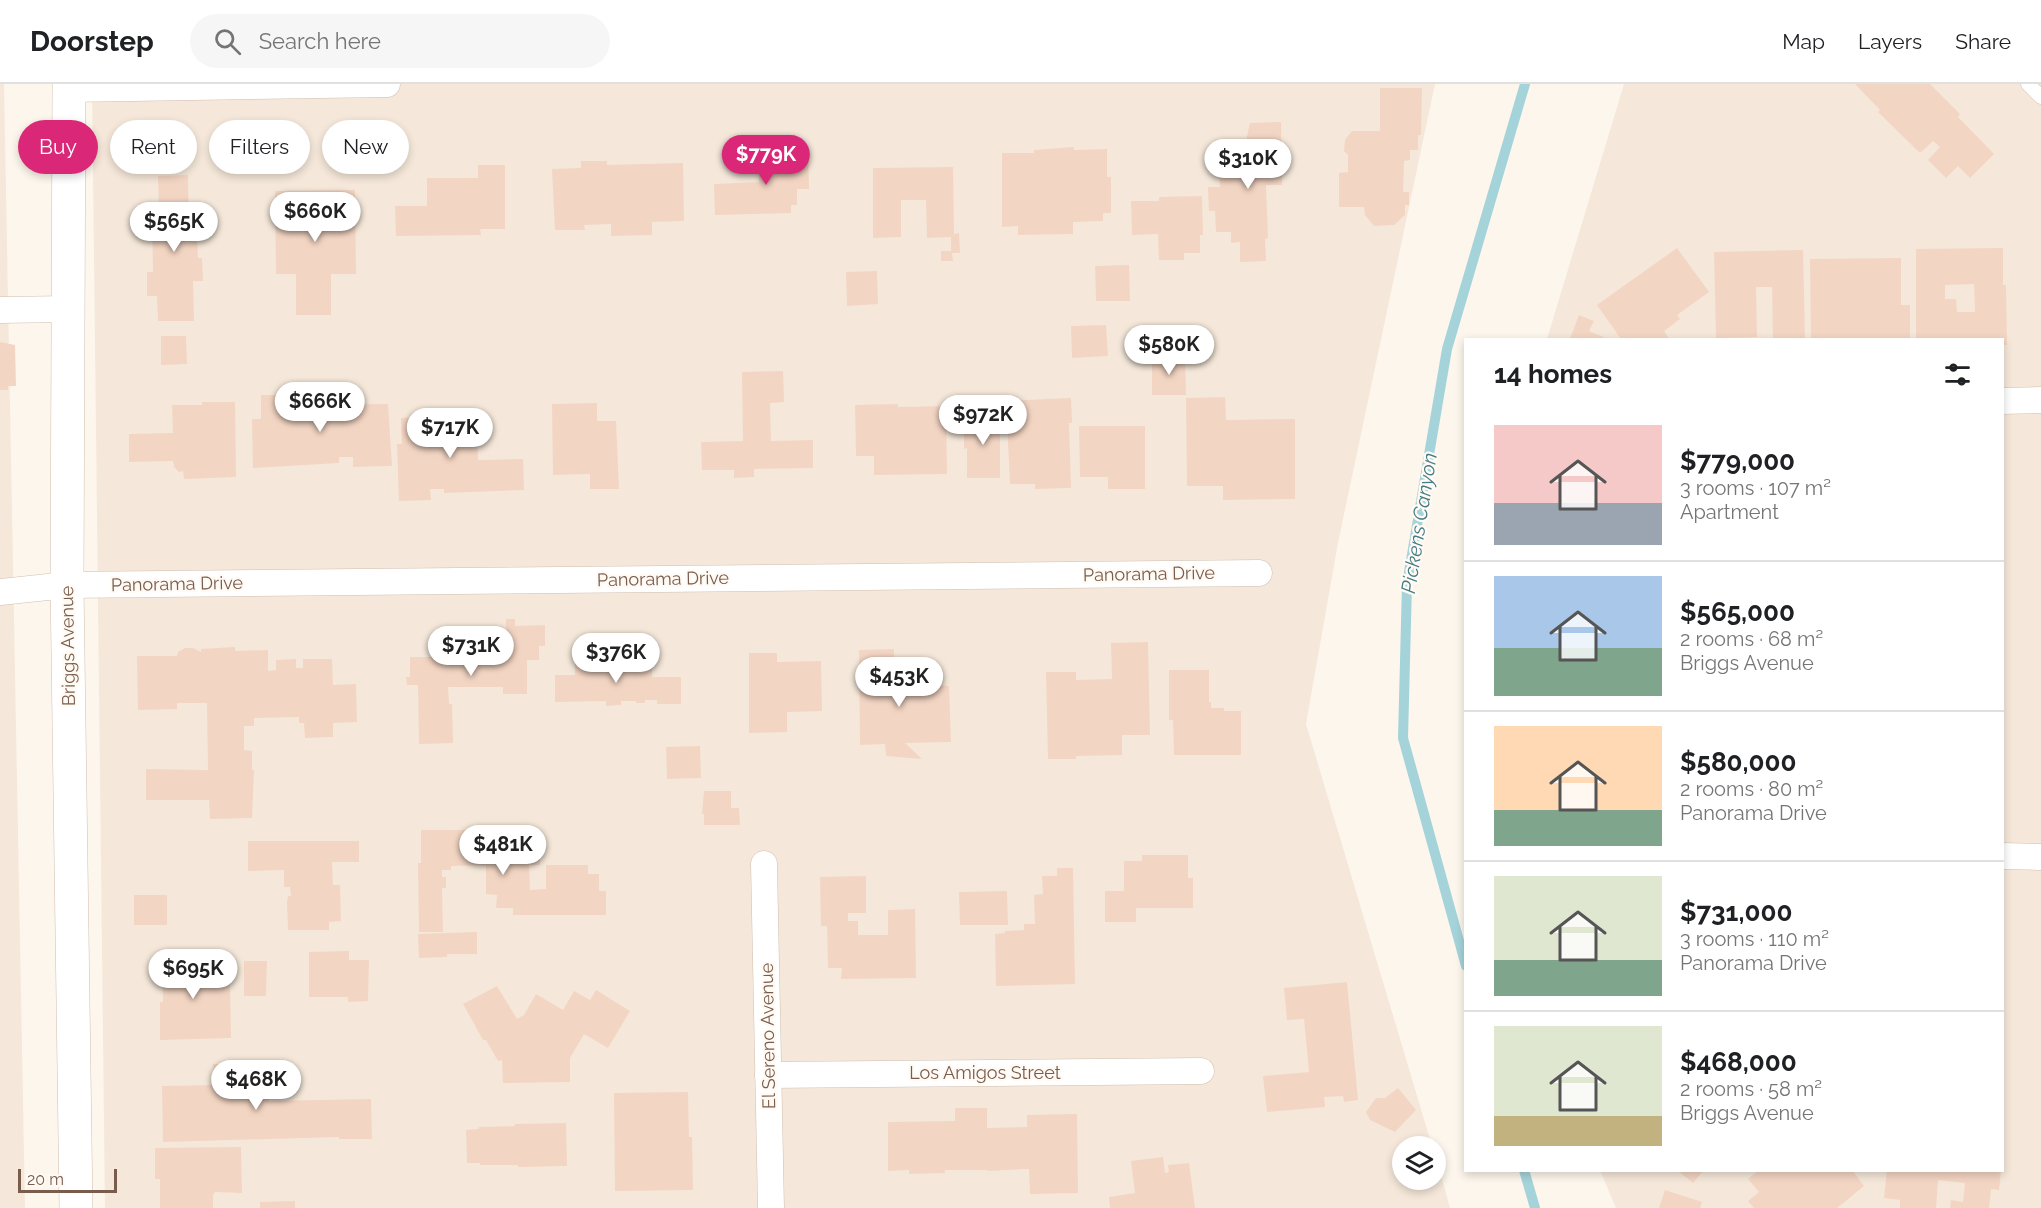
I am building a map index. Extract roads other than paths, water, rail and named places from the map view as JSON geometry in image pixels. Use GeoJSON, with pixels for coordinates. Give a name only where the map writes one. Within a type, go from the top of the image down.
{"type":"FeatureCollection","features":[{"type":"Feature","properties":{"kind":"street"},"geometry":{"type":"LineString","coordinates":[[69,86],[387,84]]}},
{"type":"Feature","properties":{"kind":"street","name":"Briggs Avenue"},"geometry":{"type":"LineString","coordinates":[[69,86],[67,585],[76,1208]]}},
{"type":"Feature","properties":{"kind":"street"},"geometry":{"type":"LineString","coordinates":[[0,310],[69,309]]}},
{"type":"Feature","properties":{"kind":"street"},"geometry":{"type":"LineString","coordinates":[[2004,400],[2041,400]]}},
{"type":"Feature","properties":{"kind":"street","name":"Panorama Drive"},"geometry":{"type":"LineString","coordinates":[[0,591],[67,585],[1259,573]]}},
{"type":"Feature","properties":{"kind":"street"},"geometry":{"type":"LineString","coordinates":[[2004,856],[2041,857]]}},
{"type":"Feature","properties":{"kind":"street","name":"El Sereno Avenue"},"geometry":{"type":"LineString","coordinates":[[764,864],[771,1208]]}},
{"type":"Feature","properties":{"kind":"street","name":"Los Amigos Street"},"geometry":{"type":"LineString","coordinates":[[768,1075],[1201,1071]]}},
{"type":"Feature","properties":{"kind":"lane"},"geometry":{"type":"LineString","coordinates":[[2028,84],[2041,97]]}},
{"type":"Feature","properties":{"kind":"waterway","name":"Pickens Canyon"},"geometry":{"type":"LineString","coordinates":[[1464,959],[1403,738],[1407,584],[1447,349],[1525,84]]}},
{"type":"Feature","properties":{"kind":"waterway","name":"Pickens Canyon"},"geometry":{"type":"LineString","coordinates":[[1525,1172],[1535,1208]]}}]}
